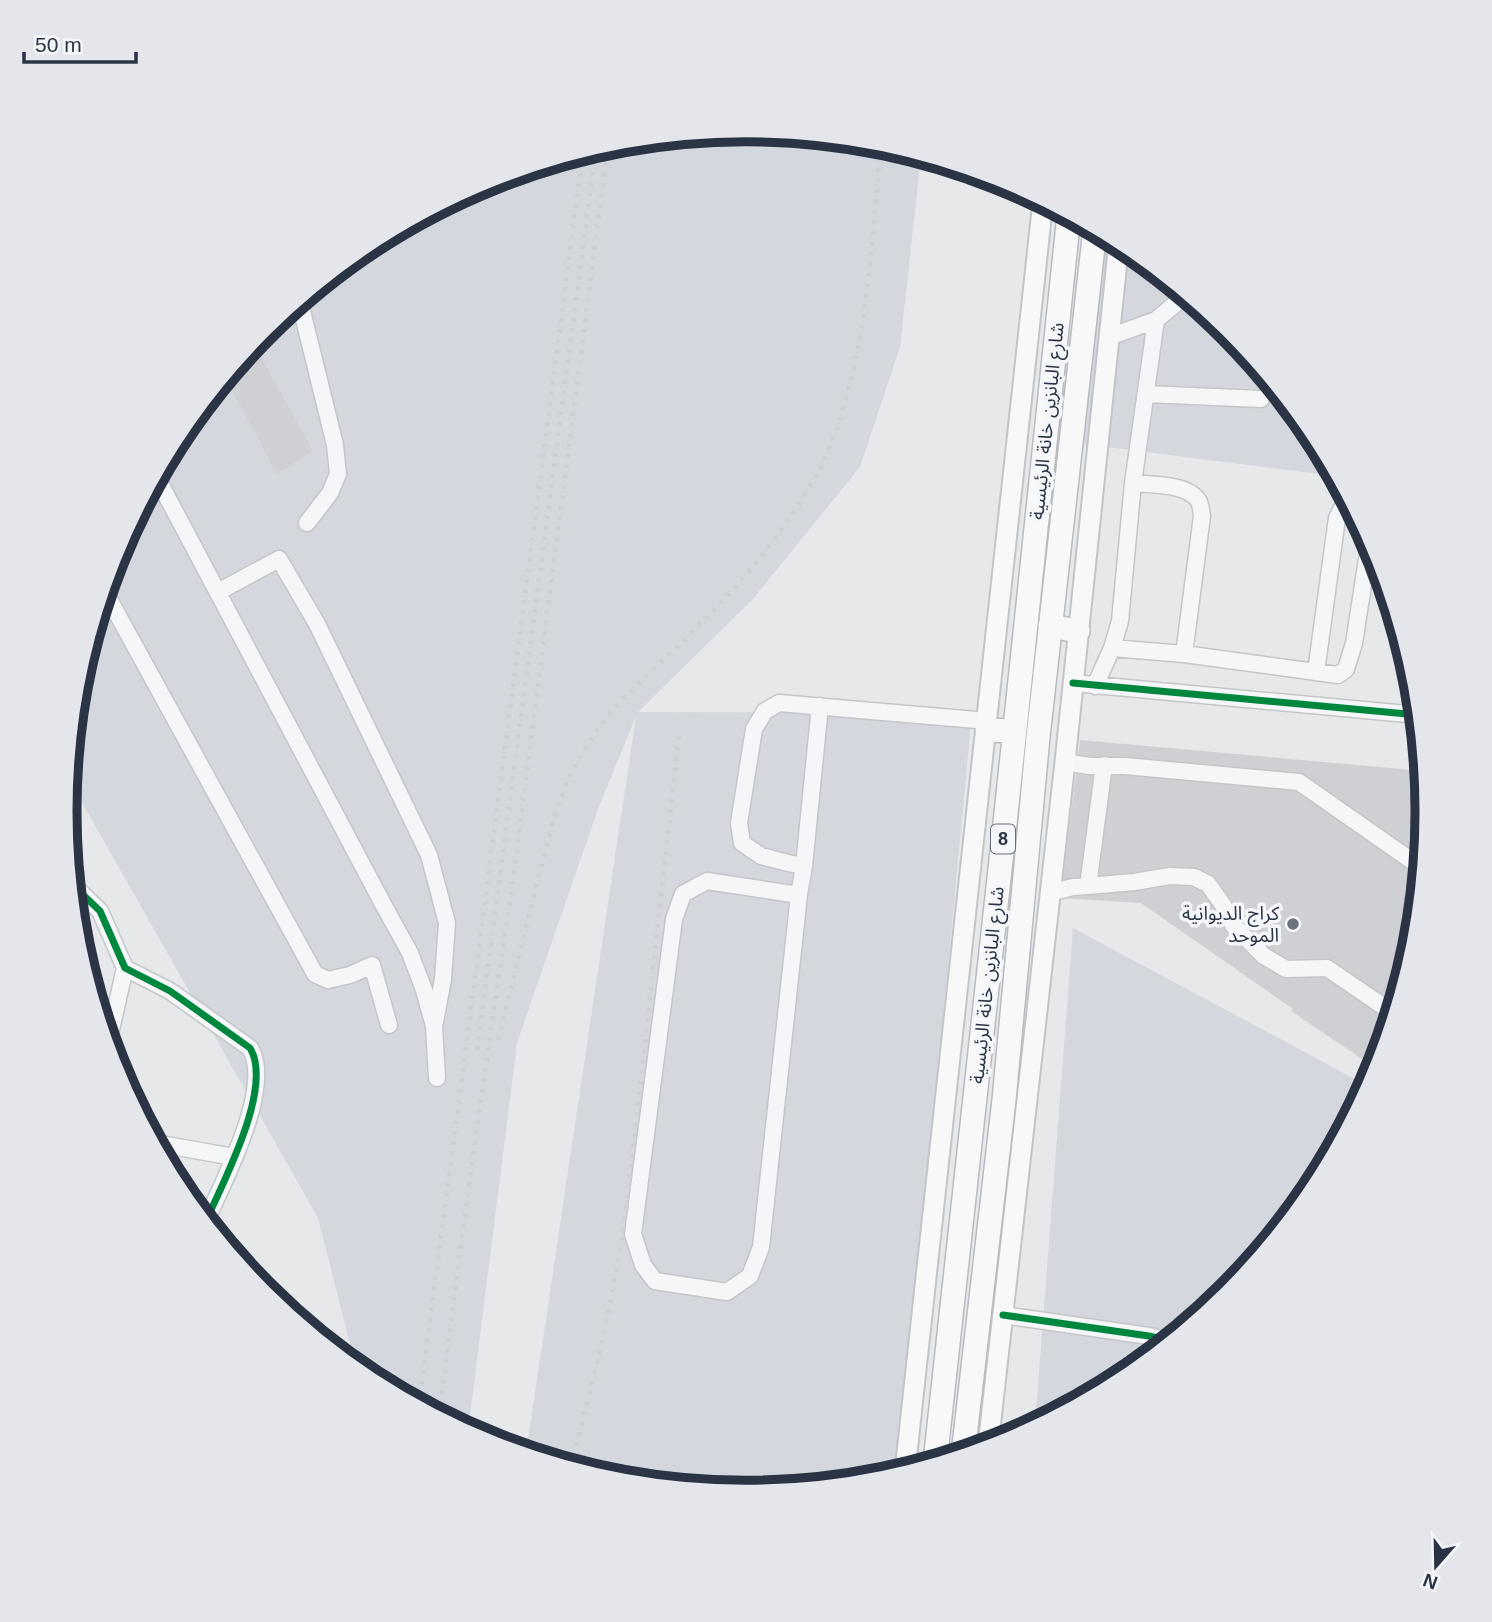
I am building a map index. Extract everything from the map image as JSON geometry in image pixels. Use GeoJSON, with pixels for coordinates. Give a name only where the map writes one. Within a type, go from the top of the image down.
{"type":"FeatureCollection","features":[{"type":"Feature","properties":{"kind":"highway","name":"شارع البانزين خانة الرئيسية"},"geometry":{"type":"LineString","coordinates":[[936,1452],[1068,225]]}},
{"type":"Feature","properties":{"kind":"highway","name":"شارع البانزين خانة الرئيسية"},"geometry":{"type":"LineString","coordinates":[[965,1443],[1015,1102],[1050,626],[1094,240]]}},
{"type":"Feature","properties":{"kind":"highway"},"geometry":{"type":"LineString","coordinates":[[1050,626],[1078,631]]}},
{"type":"Feature","properties":{"kind":"highway"},"geometry":{"type":"LineString","coordinates":[[987,725],[1014,731]]}},
{"type":"Feature","properties":{"kind":"main road"},"geometry":{"type":"LineString","coordinates":[[906,1460],[1042,211]]}},
{"type":"Feature","properties":{"kind":"main road"},"geometry":{"type":"LineString","coordinates":[[989,1434],[1003,1315],[1015,1102],[1050,893],[1118,255]]}},
{"type":"Feature","properties":{"kind":"street"},"geometry":{"type":"LineString","coordinates":[[1109,337],[1156,320],[1179,301]]}},
{"type":"Feature","properties":{"kind":"street"},"geometry":{"type":"LineString","coordinates":[[302,311],[335,445],[338,474],[330,493],[307,523]]}},
{"type":"Feature","properties":{"kind":"street"},"geometry":{"type":"LineString","coordinates":[[1095,686],[1112,648],[1120,621],[1132,483],[1156,320]]}},
{"type":"Feature","properties":{"kind":"street"},"geometry":{"type":"LineString","coordinates":[[1146,394],[1261,399]]}},
{"type":"Feature","properties":{"kind":"street"},"geometry":{"type":"LineString","coordinates":[[1132,483],[1176,487],[1199,500],[1202,516],[1184,654]]}},
{"type":"Feature","properties":{"kind":"street"},"geometry":{"type":"LineString","coordinates":[[161,486],[411,953],[434,1026],[437,1078]]}},
{"type":"Feature","properties":{"kind":"street"},"geometry":{"type":"LineString","coordinates":[[1316,672],[1337,518],[1342,508]]}},
{"type":"Feature","properties":{"kind":"street"},"geometry":{"type":"LineString","coordinates":[[218,592],[279,559],[317,624],[429,855],[447,923],[443,979],[434,1026]]}},
{"type":"Feature","properties":{"kind":"street"},"geometry":{"type":"LineString","coordinates":[[1112,648],[1184,654],[1338,675],[1346,668],[1354,643],[1367,562]]}},
{"type":"Feature","properties":{"kind":"street"},"geometry":{"type":"LineString","coordinates":[[111,603],[315,974],[327,981],[372,965],[389,1025]]}},
{"type":"Feature","properties":{"kind":"street"},"geometry":{"type":"LineString","coordinates":[[1073,683],[1407,714]]}},
{"type":"Feature","properties":{"kind":"street"},"geometry":{"type":"LineString","coordinates":[[804,866],[761,856],[742,843],[739,823],[754,729],[765,711],[779,703],[987,725]]}},
{"type":"Feature","properties":{"kind":"street"},"geometry":{"type":"LineString","coordinates":[[799,895],[707,881],[683,894],[674,919],[634,1234],[643,1265],[655,1281],[727,1292],[750,1276],[761,1247],[820,706]]}},
{"type":"Feature","properties":{"kind":"street"},"geometry":{"type":"LineString","coordinates":[[1065,762],[1299,782],[1413,862]]}},
{"type":"Feature","properties":{"kind":"street"},"geometry":{"type":"LineString","coordinates":[[1088,886],[1104,765]]}},
{"type":"Feature","properties":{"kind":"street"},"geometry":{"type":"LineString","coordinates":[[1050,893],[1065,888],[1170,876],[1194,877],[1208,884],[1233,925],[1264,956],[1286,969],[1327,968],[1385,1007]]}},
{"type":"Feature","properties":{"kind":"street"},"geometry":{"type":"LineString","coordinates":[[83,894],[100,911],[125,968],[112,1021]]}},
{"type":"Feature","properties":{"kind":"street"},"geometry":{"type":"LineString","coordinates":[[125,968],[170,991],[250,1048],[255,1055],[257,1084],[247,1125],[210,1211]]}},
{"type":"Feature","properties":{"kind":"street"},"geometry":{"type":"LineString","coordinates":[[166,1145],[234,1157]]}},
{"type":"Feature","properties":{"kind":"street"},"geometry":{"type":"LineString","coordinates":[[1003,1315],[1158,1338]]}},
{"type":"Feature","properties":{"kind":"shaded area"},"geometry":{"type":"Polygon","coordinates":[[[702,143],[790,143],[877,155],[920,165],[900,347],[860,467],[752,600],[638,712],[972,713],[901,1461],[790,1479],[702,1479],[615,1467],[528,1443],[636,716],[598,809],[517,1043],[469,1420],[411,1390],[352,1351],[318,1218],[77,794],[83,724],[100,638],[128,555],[167,476],[215,404],[273,338],[305,308],[374,255],[450,211],[490,193],[573,165],[615,155],[702,143]]]}},
{"type":"Feature","properties":{"kind":"shaded area"},"geometry":{"type":"Polygon","coordinates":[[[1101,245],[1153,280],[1219,338],[1277,404],[1324,475],[1083,444],[1101,245]]]}},
{"type":"Feature","properties":{"kind":"shaded area"},"geometry":{"type":"Polygon","coordinates":[[[1073,928],[1358,1081],[1325,1146],[1302,1183],[1277,1218],[1219,1284],[1153,1342],[1118,1367],[1036,1414],[1073,928]]]}},
{"type":"Feature","properties":{"kind":"building"},"geometry":{"type":"Polygon","coordinates":[[[259,353],[313,451],[277,474],[230,386],[259,353]]]}},
{"type":"Feature","properties":{"kind":"building","name":"كراج الديوانية الموحد"},"geometry":{"type":"Polygon","coordinates":[[[1080,740],[1414,770],[1414,855],[1402,942],[1392,984],[1366,1060],[1291,1011],[1293,1009],[1141,903],[1061,898],[1080,740]]]}},
{"type":"Feature","properties":{"kind":"railway"},"geometry":{"type":"LineString","coordinates":[[498,1040],[551,828],[576,764],[613,710],[713,611],[763,554],[814,480],[832,442],[856,359],[869,272],[880,156]]}},
{"type":"Feature","properties":{"kind":"railway"},"geometry":{"type":"LineString","coordinates":[[440,1406],[513,879],[606,157]]}},
{"type":"Feature","properties":{"kind":"railway"},"geometry":{"type":"LineString","coordinates":[[477,1050],[594,160]]}},
{"type":"Feature","properties":{"kind":"railway"},"geometry":{"type":"LineString","coordinates":[[420,1395],[582,163]]}},
{"type":"Feature","properties":{"kind":"railway"},"geometry":{"type":"LineString","coordinates":[[573,1457],[609,1308],[626,1211],[679,735]]}},
{"type":"Feature","properties":{"kind":"cycle path"},"geometry":{"type":"LineString","coordinates":[[1073,683],[1407,714]]}},
{"type":"Feature","properties":{"kind":"cycle path"},"geometry":{"type":"LineString","coordinates":[[83,894],[100,911],[125,968],[170,991],[250,1048],[256,1065],[256,1086],[251,1110],[234,1159],[210,1211]]}},
{"type":"Feature","properties":{"kind":"cycle path"},"geometry":{"type":"LineString","coordinates":[[1003,1315],[1158,1338]]}},
{"type":"Feature","properties":{"kind":"place","name":"كراج الديوانية الموحد"},"geometry":{"type":"Point","coordinates":[1293,924]}}]}
